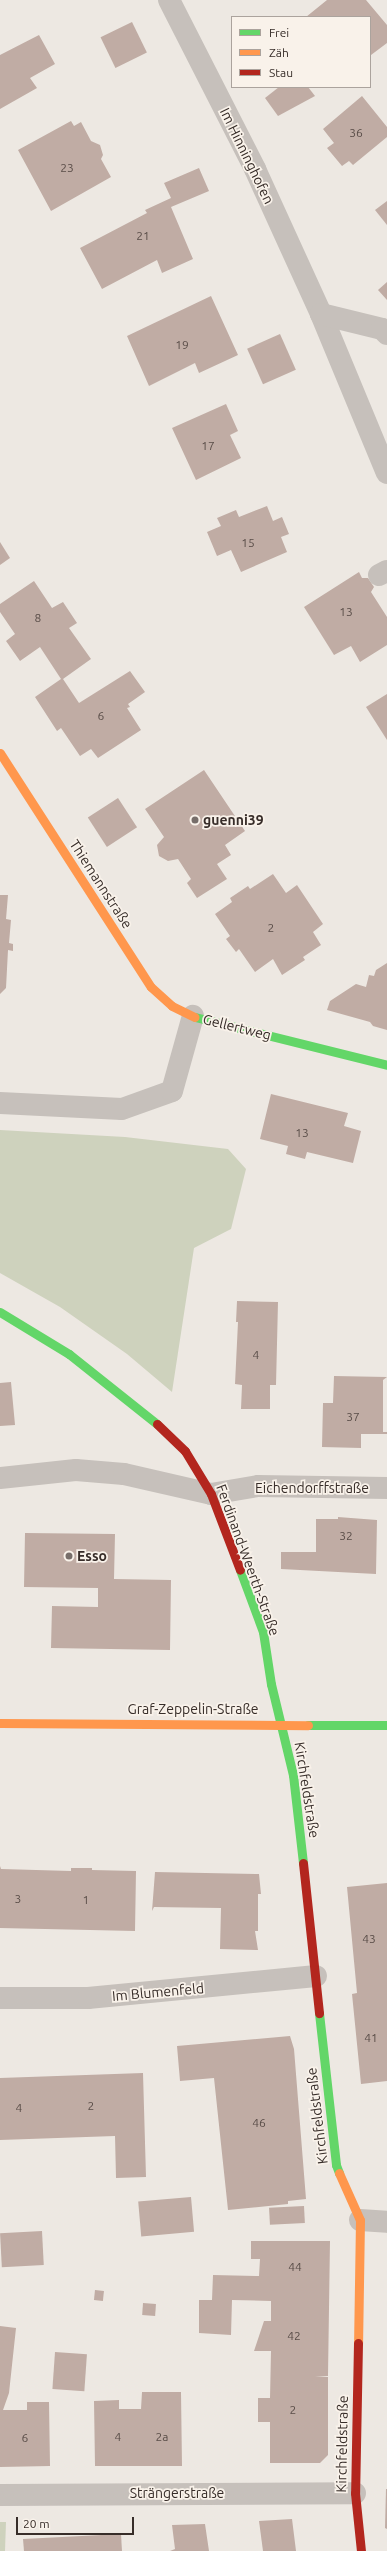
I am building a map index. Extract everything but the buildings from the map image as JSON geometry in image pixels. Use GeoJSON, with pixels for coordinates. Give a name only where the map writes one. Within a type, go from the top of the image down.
{"type":"FeatureCollection","features":[{"type":"Feature","properties":{"kind":"street","name":"Im Hinninghofen"},"geometry":{"type":"LineString","coordinates":[[168,0],[254,169],[321,314],[387,473]]}},
{"type":"Feature","properties":{"kind":"street"},"geometry":{"type":"LineString","coordinates":[[321,314],[382,329],[387,334]]}},
{"type":"Feature","properties":{"kind":"street","name":"Thiemannstraße"},"geometry":{"type":"LineString","coordinates":[[0,754],[151,987],[172,1006],[193,1016]]}},
{"type":"Feature","properties":{"kind":"street","name":"Gellertweg"},"geometry":{"type":"LineString","coordinates":[[0,1103],[122,1110],[172,1091],[193,1016],[387,1065]]}},
{"type":"Feature","properties":{"kind":"street","name":"Ferdinand-Weerth-Straße"},"geometry":{"type":"LineString","coordinates":[[0,1312],[69,1354],[147,1414],[185,1451],[211,1494],[263,1632],[271,1684],[281,1723]]}},
{"type":"Feature","properties":{"kind":"street","name":"Eichendorffstraße"},"geometry":{"type":"LineString","coordinates":[[0,1478],[76,1470],[124,1474],[211,1494],[258,1486],[387,1488]]}},
{"type":"Feature","properties":{"kind":"street","name":"Graf-Zeppelin-Straße"},"geometry":{"type":"LineString","coordinates":[[0,1723],[281,1723],[387,1725]]}},
{"type":"Feature","properties":{"kind":"street","name":"Kirchfeldstraße"},"geometry":{"type":"LineString","coordinates":[[281,1723],[293,1775],[336,2165],[360,2220],[354,2493],[361,2551]]}},
{"type":"Feature","properties":{"kind":"street","name":"Im Blumenfeld"},"geometry":{"type":"LineString","coordinates":[[0,1998],[88,1998],[316,1976]]}},
{"type":"Feature","properties":{"kind":"street"},"geometry":{"type":"LineString","coordinates":[[360,2220],[387,2222]]}},
{"type":"Feature","properties":{"kind":"street","name":"Strängerstraße"},"geometry":{"type":"LineString","coordinates":[[0,2495],[354,2493]]}},
{"type":"Feature","properties":{"kind":"green space"},"geometry":{"type":"Polygon","coordinates":[[[0,1130],[125,1137],[228,1149],[246,1169],[231,1229],[194,1248],[172,1392],[127,1354],[60,1307],[0,1273],[0,1130]]]}},
{"type":"Feature","properties":{"kind":"green space"},"geometry":{"type":"Polygon","coordinates":[[[0,2522],[6,2522],[5,2551],[0,2551],[0,2522]]]}},
{"type":"Feature","properties":{"kind":"traffic: fast"},"geometry":{"type":"LineString","coordinates":[[195,1017],[387,1065]]}},
{"type":"Feature","properties":{"kind":"traffic: fast"},"geometry":{"type":"LineString","coordinates":[[0,1312],[69,1354],[157,1424]]}},
{"type":"Feature","properties":{"kind":"traffic: fast"},"geometry":{"type":"LineString","coordinates":[[240,1570],[263,1632],[271,1684],[293,1775],[303,1863]]}},
{"type":"Feature","properties":{"kind":"traffic: fast"},"geometry":{"type":"LineString","coordinates":[[308,1725],[387,1725]]}},
{"type":"Feature","properties":{"kind":"traffic: fast"},"geometry":{"type":"LineString","coordinates":[[319,2013],[336,2165],[339,2173]]}},
{"type":"Feature","properties":{"kind":"traffic: slow"},"geometry":{"type":"LineString","coordinates":[[0,753],[151,987],[172,1006],[195,1017]]}},
{"type":"Feature","properties":{"kind":"traffic: slow"},"geometry":{"type":"LineString","coordinates":[[0,1723],[308,1725]]}},
{"type":"Feature","properties":{"kind":"traffic: slow"},"geometry":{"type":"LineString","coordinates":[[339,2173],[360,2220],[358,2343]]}},
{"type":"Feature","properties":{"kind":"traffic: jam"},"geometry":{"type":"LineString","coordinates":[[157,1424],[185,1451],[211,1494],[240,1570]]}},
{"type":"Feature","properties":{"kind":"traffic: jam"},"geometry":{"type":"LineString","coordinates":[[303,1863],[319,2013]]}},
{"type":"Feature","properties":{"kind":"traffic: jam"},"geometry":{"type":"LineString","coordinates":[[358,2343],[355,2493],[361,2551]]}},
{"type":"Feature","properties":{"kind":"place","name":"guenni39"},"geometry":{"type":"Point","coordinates":[195,820]}},
{"type":"Feature","properties":{"kind":"place","name":"Esso"},"geometry":{"type":"Point","coordinates":[69,1556]}}]}
